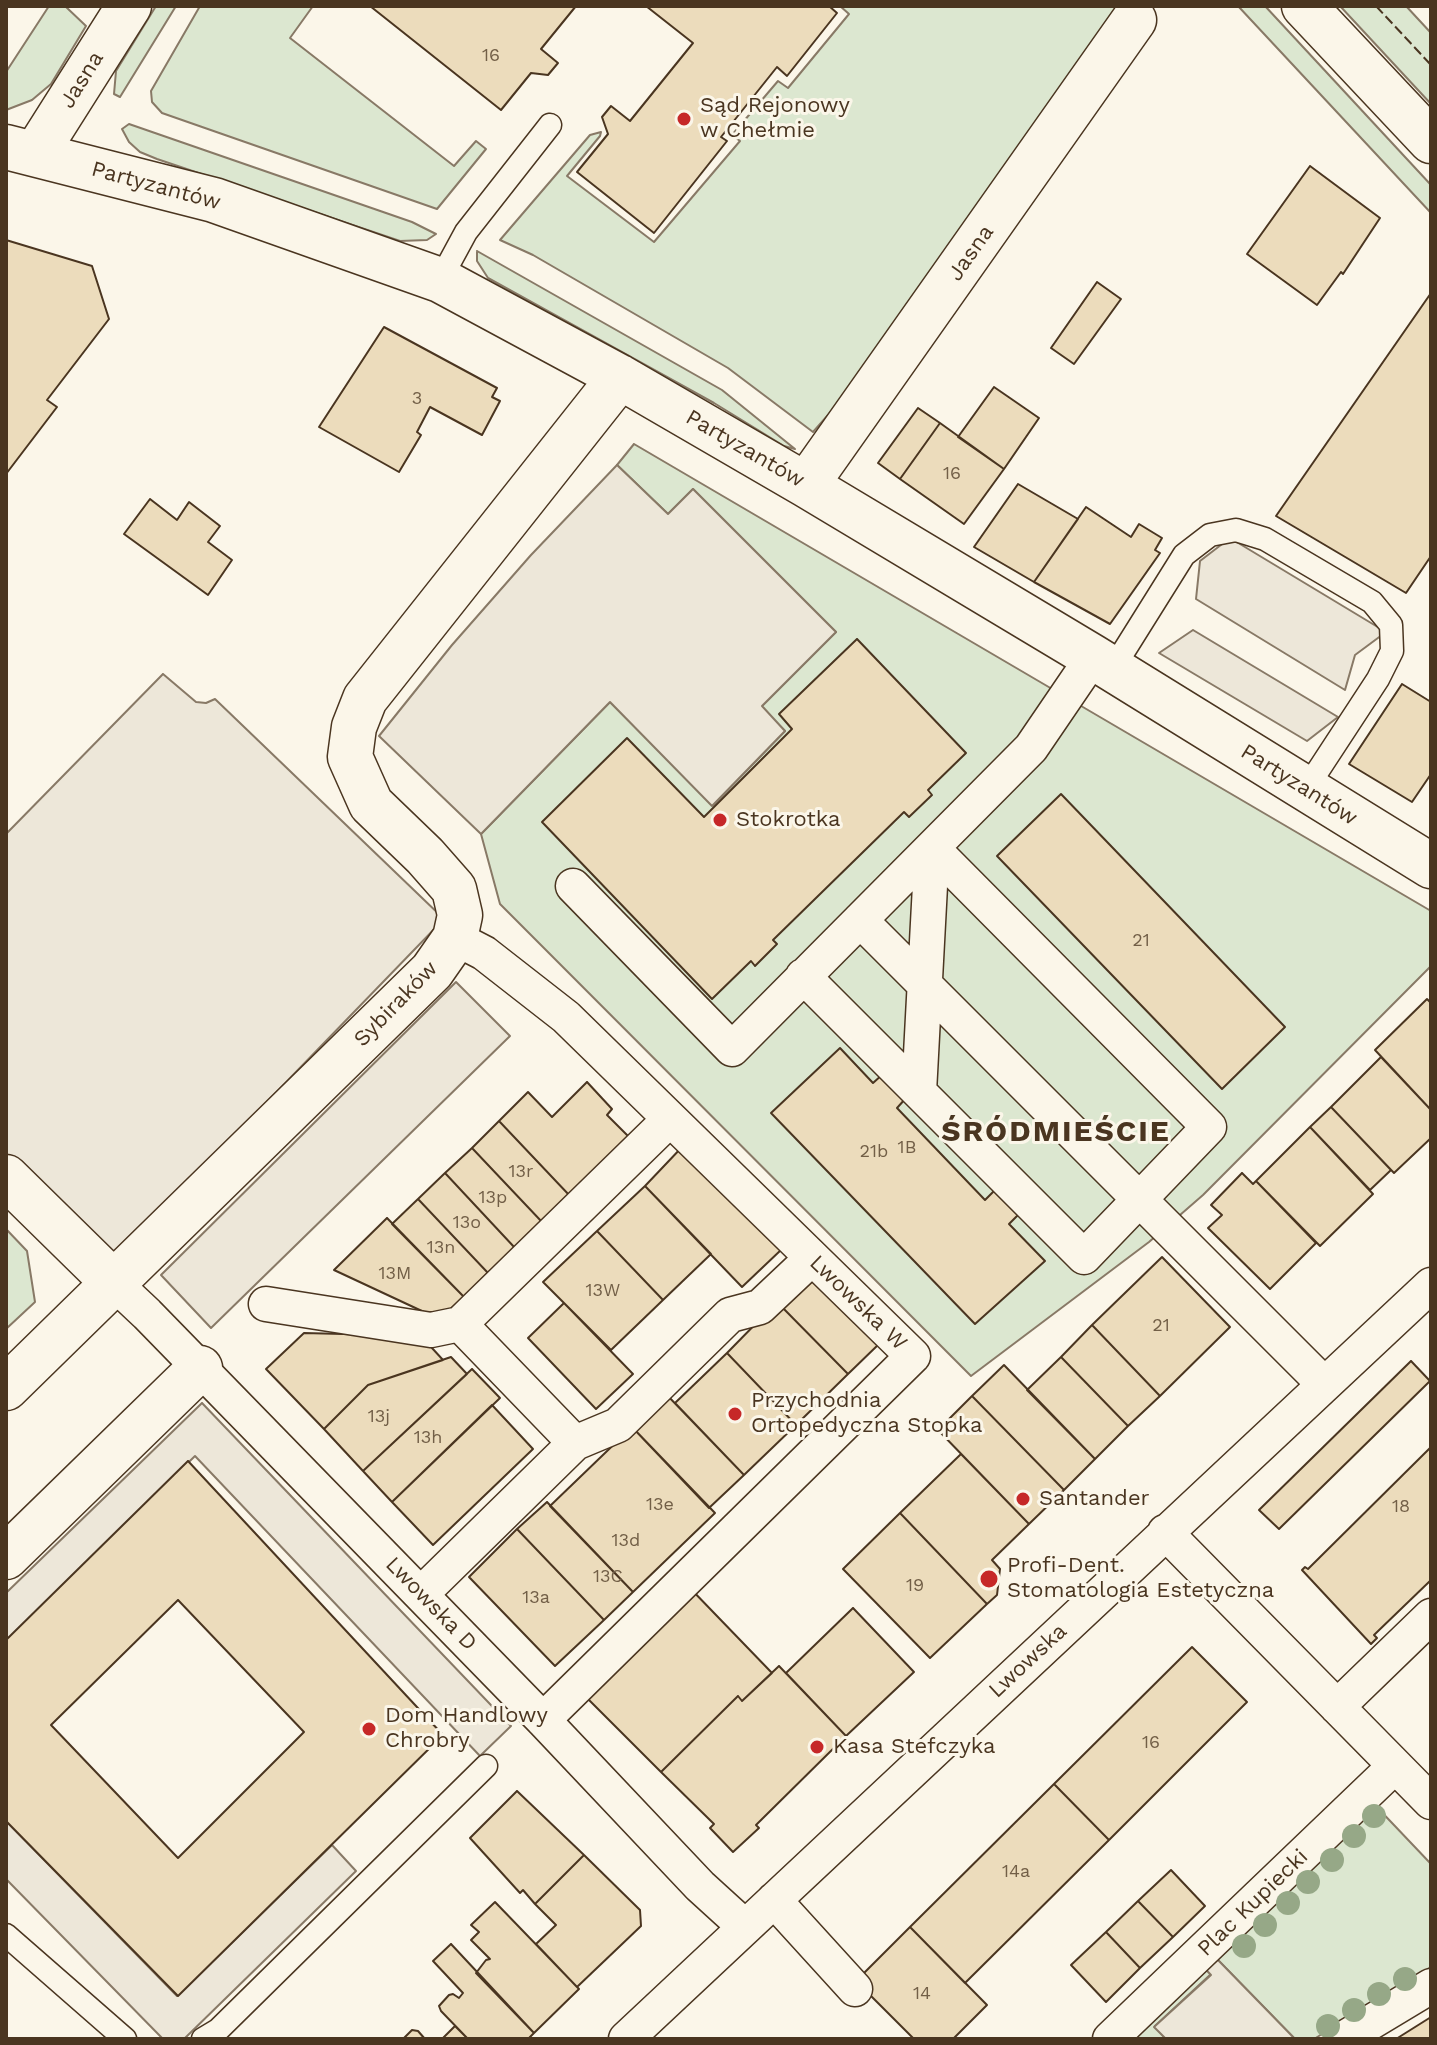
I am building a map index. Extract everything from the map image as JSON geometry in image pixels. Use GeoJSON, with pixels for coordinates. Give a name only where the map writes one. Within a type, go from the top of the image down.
{"type":"FeatureCollection","features":[{"type":"Feature","properties":{"kind":"street","name":"Jasna"},"geometry":{"type":"LineString","coordinates":[[21,150],[129,6]]}},
{"type":"Feature","properties":{"kind":"street"},"geometry":{"type":"LineString","coordinates":[[1304,6],[1431,141]]}},
{"type":"Feature","properties":{"kind":"street","name":"Jasna"},"geometry":{"type":"LineString","coordinates":[[806,485],[1134,20]]}},
{"type":"Feature","properties":{"kind":"street","name":"Partyzantów"},"geometry":{"type":"LineString","coordinates":[[21,150],[214,200],[440,280],[620,377],[806,485],[1431,866]]}},
{"type":"Feature","properties":{"kind":"street"},"geometry":{"type":"LineString","coordinates":[[455,938],[460,915],[454,889],[371,804],[350,757],[354,727],[365,699],[620,377]]}},
{"type":"Feature","properties":{"kind":"street"},"geometry":{"type":"LineString","coordinates":[[573,886],[732,1049],[1031,748],[1102,663]]}},
{"type":"Feature","properties":{"kind":"street"},"geometry":{"type":"LineString","coordinates":[[919,1092],[932,848]]}},
{"type":"Feature","properties":{"kind":"street"},"geometry":{"type":"LineString","coordinates":[[803,976],[1084,1257],[1209,1127],[932,848]]}},
{"type":"Feature","properties":{"kind":"street"},"geometry":{"type":"LineString","coordinates":[[860,920],[1323,1383]]}},
{"type":"Feature","properties":{"kind":"street","name":"Lwowska W"},"geometry":{"type":"LineString","coordinates":[[455,938],[484,953],[566,1017],[913,1356],[543,1720]]}},
{"type":"Feature","properties":{"kind":"street","name":"Sybiraków"},"geometry":{"type":"LineString","coordinates":[[6,1388],[432,971],[455,938]]}},
{"type":"Feature","properties":{"kind":"street"},"geometry":{"type":"LineString","coordinates":[[266,1304],[431,1330],[460,1324],[670,1119]]}},
{"type":"Feature","properties":{"kind":"street"},"geometry":{"type":"LineString","coordinates":[[6,1177],[113,1282]]}},
{"type":"Feature","properties":{"kind":"street"},"geometry":{"type":"LineString","coordinates":[[421,1594],[575,1443],[618,1425],[730,1315],[760,1307],[812,1258]]}},
{"type":"Feature","properties":{"kind":"street","name":"Lwowska D"},"geometry":{"type":"LineString","coordinates":[[113,1282],[421,1594],[700,1886],[745,1927]]}},
{"type":"Feature","properties":{"kind":"street","name":"Lwowska"},"geometry":{"type":"LineString","coordinates":[[626,2039],[1431,1285]]}},
{"type":"Feature","properties":{"kind":"street"},"geometry":{"type":"LineString","coordinates":[[460,1324],[575,1443]]}},
{"type":"Feature","properties":{"kind":"street"},"geometry":{"type":"LineString","coordinates":[[6,1557],[200,1368]]}},
{"type":"Feature","properties":{"kind":"street"},"geometry":{"type":"LineString","coordinates":[[1165,1532],[1431,1802]]}},
{"type":"Feature","properties":{"kind":"street"},"geometry":{"type":"LineString","coordinates":[[1337,1707],[1431,1616]]}},
{"type":"Feature","properties":{"kind":"street","name":"Plac Kupiecki"},"geometry":{"type":"LineString","coordinates":[[1110,2039],[1395,1766]]}},
{"type":"Feature","properties":{"kind":"street"},"geometry":{"type":"LineString","coordinates":[[774,1900],[855,1989]]}},
{"type":"Feature","properties":{"kind":"street"},"geometry":{"type":"LineString","coordinates":[[1343,2039],[1431,1986]]}},
{"type":"Feature","properties":{"kind":"lane"},"geometry":{"type":"LineString","coordinates":[[440,280],[466,232],[550,125]]}},
{"type":"Feature","properties":{"kind":"lane"},"geometry":{"type":"LineString","coordinates":[[1102,663],[1184,555],[1210,535],[1236,530],[1265,539],[1372,602],[1391,625],[1392,651],[1378,679],[1306,789]]}},
{"type":"Feature","properties":{"kind":"lane"},"geometry":{"type":"LineString","coordinates":[[203,2039],[218,2030],[486,1766]]}},
{"type":"Feature","properties":{"kind":"lane"},"geometry":{"type":"LineString","coordinates":[[6,1935],[125,2039]]}},
{"type":"Feature","properties":{"kind":"green space"},"geometry":{"type":"Polygon","coordinates":[[[49,6],[65,6],[86,26],[51,84],[32,100],[6,110],[6,72],[49,6]]]}},
{"type":"Feature","properties":{"kind":"green space"},"geometry":{"type":"Polygon","coordinates":[[[156,6],[176,6],[120,97],[114,94],[116,71],[156,6]]]}},
{"type":"Feature","properties":{"kind":"green space"},"geometry":{"type":"Polygon","coordinates":[[[200,6],[313,6],[290,38],[454,166],[476,141],[486,149],[437,209],[162,113],[152,102],[151,91],[200,6]]]}},
{"type":"Feature","properties":{"kind":"green space"},"geometry":{"type":"Polygon","coordinates":[[[840,6],[1123,6],[873,364],[813,432],[728,368],[533,255],[500,240],[590,135],[601,132],[567,176],[654,242],[740,141],[732,135],[778,81],[788,88],[849,14],[840,6]]]}},
{"type":"Feature","properties":{"kind":"green space"},"geometry":{"type":"Polygon","coordinates":[[[1238,6],[1265,6],[1431,185],[1431,213],[1238,6]]]}},
{"type":"Feature","properties":{"kind":"green space"},"geometry":{"type":"Polygon","coordinates":[[[1340,6],[1406,6],[1431,33],[1431,104],[1340,6]]]}},
{"type":"Feature","properties":{"kind":"green space"},"geometry":{"type":"Polygon","coordinates":[[[129,124],[412,222],[436,234],[427,240],[400,241],[157,159],[140,152],[129,142],[122,129],[129,124]]]}},
{"type":"Feature","properties":{"kind":"green space"},"geometry":{"type":"Polygon","coordinates":[[[477,251],[722,390],[795,449],[784,446],[714,403],[488,278],[477,261],[477,251]]]}},
{"type":"Feature","properties":{"kind":"green space"},"geometry":{"type":"Polygon","coordinates":[[[634,444],[1431,911],[1431,966],[1203,1195],[1149,1242],[971,1376],[500,904],[481,834],[610,702],[713,805],[785,731],[761,707],[836,632],[693,489],[668,514],[617,465],[634,444]]]}},
{"type":"Feature","properties":{"kind":"green space"},"geometry":{"type":"Polygon","coordinates":[[[6,1229],[27,1251],[35,1302],[6,1329],[6,1229]]]}},
{"type":"Feature","properties":{"kind":"green space"},"geometry":{"type":"Polygon","coordinates":[[[1374,1804],[1431,1864],[1431,1967],[1314,2039],[1295,2039],[1217,1959],[1374,1804]]]}},
{"type":"Feature","properties":{"kind":"green space"},"geometry":{"type":"Polygon","coordinates":[[[1195,1958],[1211,1974],[1155,2026],[1166,2039],[1137,2039],[1124,2025],[1195,1958]]]}},
{"type":"Feature","properties":{"kind":"shaded area"},"geometry":{"type":"Polygon","coordinates":[[[617,465],[668,514],[693,489],[836,632],[762,706],[785,731],[712,806],[610,702],[481,834],[379,736],[452,645],[531,555],[617,465]]]}},
{"type":"Feature","properties":{"kind":"shaded area"},"geometry":{"type":"Polygon","coordinates":[[[1230,538],[1386,632],[1355,655],[1345,690],[1196,599],[1200,561],[1230,538]]]}},
{"type":"Feature","properties":{"kind":"shaded area"},"geometry":{"type":"Polygon","coordinates":[[[1193,630],[1338,717],[1307,741],[1159,653],[1193,630]]]}},
{"type":"Feature","properties":{"kind":"shaded area"},"geometry":{"type":"Polygon","coordinates":[[[163,674],[196,702],[206,703],[215,699],[444,919],[114,1260],[6,1155],[6,834],[163,674]]]}},
{"type":"Feature","properties":{"kind":"shaded area"},"geometry":{"type":"Polygon","coordinates":[[[456,982],[510,1036],[211,1328],[161,1275],[456,982]]]}},
{"type":"Feature","properties":{"kind":"shaded area"},"geometry":{"type":"Polygon","coordinates":[[[202,1403],[511,1726],[480,1756],[195,1456],[6,1641],[6,1593],[202,1403]]]}},
{"type":"Feature","properties":{"kind":"shaded area"},"geometry":{"type":"Polygon","coordinates":[[[6,1821],[177,1996],[332,1845],[356,1871],[184,2039],[163,2039],[6,1879],[6,1821]]]}},
{"type":"Feature","properties":{"kind":"shaded area"},"geometry":{"type":"Polygon","coordinates":[[[1195,1958],[1217,1959],[1295,2039],[1166,2039],[1154,2027],[1211,1975],[1195,1958]]]}},
{"type":"Feature","properties":{"kind":"building"},"geometry":{"type":"Polygon","coordinates":[[[370,6],[576,6],[541,49],[558,63],[548,75],[531,73],[501,110],[370,6]]]}},
{"type":"Feature","properties":{"kind":"building","name":"Sąd Rejonowy w Chełmie"},"geometry":{"type":"Polygon","coordinates":[[[646,6],[829,6],[837,13],[787,76],[777,67],[721,137],[727,141],[654,233],[577,172],[608,134],[602,117],[611,106],[630,121],[693,43],[646,6]]]}},
{"type":"Feature","properties":{"kind":"building"},"geometry":{"type":"Polygon","coordinates":[[[1310,166],[1380,218],[1343,274],[1341,272],[1317,305],[1247,254],[1310,166]]]}},
{"type":"Feature","properties":{"kind":"building"},"geometry":{"type":"Polygon","coordinates":[[[6,240],[92,266],[109,319],[47,400],[57,407],[6,474],[6,240]]]}},
{"type":"Feature","properties":{"kind":"building"},"geometry":{"type":"Polygon","coordinates":[[[1097,282],[1121,299],[1074,364],[1051,348],[1097,282]]]}},
{"type":"Feature","properties":{"kind":"building"},"geometry":{"type":"Polygon","coordinates":[[[1431,293],[1431,556],[1406,593],[1276,516],[1431,293]]]}},
{"type":"Feature","properties":{"kind":"building"},"geometry":{"type":"Polygon","coordinates":[[[384,327],[497,388],[492,397],[500,401],[482,435],[430,407],[417,432],[421,435],[399,472],[319,427],[384,327]]]}},
{"type":"Feature","properties":{"kind":"building"},"geometry":{"type":"Polygon","coordinates":[[[994,387],[1039,418],[1004,469],[958,437],[994,387]]]}},
{"type":"Feature","properties":{"kind":"building"},"geometry":{"type":"Polygon","coordinates":[[[918,408],[940,423],[900,479],[878,463],[918,408]]]}},
{"type":"Feature","properties":{"kind":"building"},"geometry":{"type":"Polygon","coordinates":[[[940,423],[1004,469],[964,524],[900,479],[940,423]]]}},
{"type":"Feature","properties":{"kind":"building"},"geometry":{"type":"Polygon","coordinates":[[[1018,484],[1078,519],[1034,582],[974,547],[1018,484]]]}},
{"type":"Feature","properties":{"kind":"building"},"geometry":{"type":"Polygon","coordinates":[[[150,499],[177,520],[189,502],[220,526],[208,542],[232,560],[208,595],[124,534],[150,499]]]}},
{"type":"Feature","properties":{"kind":"building"},"geometry":{"type":"Polygon","coordinates":[[[1086,507],[1131,537],[1139,524],[1162,538],[1155,550],[1160,553],[1110,624],[1034,582],[1086,507]]]}},
{"type":"Feature","properties":{"kind":"building","name":"Stokrotka"},"geometry":{"type":"Polygon","coordinates":[[[857,639],[966,753],[928,790],[932,795],[909,817],[904,812],[773,940],[777,944],[755,966],[751,961],[712,999],[542,822],[627,738],[704,817],[792,729],[779,714],[857,639]]]}},
{"type":"Feature","properties":{"kind":"building"},"geometry":{"type":"Polygon","coordinates":[[[1402,684],[1431,702],[1431,774],[1412,802],[1349,764],[1402,684]]]}},
{"type":"Feature","properties":{"kind":"building"},"geometry":{"type":"Polygon","coordinates":[[[1061,794],[1285,1027],[1222,1089],[997,856],[1061,794]]]}},
{"type":"Feature","properties":{"kind":"building"},"geometry":{"type":"Polygon","coordinates":[[[1427,999],[1431,1003],[1431,1110],[1375,1050],[1427,999]]]}},
{"type":"Feature","properties":{"kind":"building"},"geometry":{"type":"Polygon","coordinates":[[[840,1048],[873,1083],[883,1074],[906,1098],[897,1108],[985,1200],[994,1191],[1018,1215],[1009,1224],[1045,1261],[975,1324],[771,1113],[840,1048]]]}},
{"type":"Feature","properties":{"kind":"building"},"geometry":{"type":"Polygon","coordinates":[[[1381,1057],[1431,1110],[1431,1138],[1394,1173],[1331,1107],[1381,1057]]]}},
{"type":"Feature","properties":{"kind":"building"},"geometry":{"type":"Polygon","coordinates":[[[587,1082],[612,1109],[607,1115],[630,1138],[570,1196],[499,1121],[528,1092],[552,1117],[587,1082]]]}},
{"type":"Feature","properties":{"kind":"building"},"geometry":{"type":"Polygon","coordinates":[[[1331,1107],[1391,1170],[1370,1190],[1310,1127],[1331,1107]]]}},
{"type":"Feature","properties":{"kind":"building"},"geometry":{"type":"Polygon","coordinates":[[[499,1121],[570,1196],[542,1222],[472,1148],[499,1121]]]}},
{"type":"Feature","properties":{"kind":"building"},"geometry":{"type":"Polygon","coordinates":[[[1310,1127],[1373,1194],[1320,1246],[1256,1181],[1310,1127]]]}},
{"type":"Feature","properties":{"kind":"building"},"geometry":{"type":"Polygon","coordinates":[[[683,1146],[782,1249],[742,1287],[645,1186],[683,1146]]]}},
{"type":"Feature","properties":{"kind":"building"},"geometry":{"type":"Polygon","coordinates":[[[472,1148],[542,1222],[515,1248],[445,1173],[472,1148]]]}},
{"type":"Feature","properties":{"kind":"building"},"geometry":{"type":"Polygon","coordinates":[[[445,1173],[515,1248],[488,1273],[418,1199],[445,1173]]]}},
{"type":"Feature","properties":{"kind":"building"},"geometry":{"type":"Polygon","coordinates":[[[1242,1173],[1253,1184],[1256,1181],[1316,1243],[1270,1289],[1208,1228],[1222,1215],[1211,1205],[1242,1173]]]}},
{"type":"Feature","properties":{"kind":"building"},"geometry":{"type":"Polygon","coordinates":[[[645,1186],[711,1254],[663,1300],[597,1231],[645,1186]]]}},
{"type":"Feature","properties":{"kind":"building"},"geometry":{"type":"Polygon","coordinates":[[[418,1199],[488,1273],[464,1297],[392,1224],[418,1199]]]}},
{"type":"Feature","properties":{"kind":"building"},"geometry":{"type":"Polygon","coordinates":[[[387,1218],[464,1297],[439,1319],[334,1270],[387,1218]]]}},
{"type":"Feature","properties":{"kind":"building"},"geometry":{"type":"Polygon","coordinates":[[[597,1231],[663,1300],[611,1350],[543,1282],[597,1231]]]}},
{"type":"Feature","properties":{"kind":"building"},"geometry":{"type":"Polygon","coordinates":[[[1162,1257],[1230,1327],[1160,1396],[1092,1325],[1162,1257]]]}},
{"type":"Feature","properties":{"kind":"building"},"geometry":{"type":"Polygon","coordinates":[[[809,1270],[880,1343],[848,1374],[777,1302],[809,1270]]]}},
{"type":"Feature","properties":{"kind":"building"},"geometry":{"type":"Polygon","coordinates":[[[777,1302],[848,1374],[796,1425],[727,1353],[777,1302]]]}},
{"type":"Feature","properties":{"kind":"building"},"geometry":{"type":"Polygon","coordinates":[[[564,1303],[633,1374],[596,1409],[528,1338],[564,1303]]]}},
{"type":"Feature","properties":{"kind":"building"},"geometry":{"type":"Polygon","coordinates":[[[1092,1325],[1160,1396],[1128,1426],[1061,1357],[1092,1325]]]}},
{"type":"Feature","properties":{"kind":"building"},"geometry":{"type":"Polygon","coordinates":[[[304,1333],[421,1336],[443,1360],[368,1385],[324,1429],[266,1369],[304,1333]]]}},
{"type":"Feature","properties":{"kind":"building","name":"Przychodnia Ortopedyczna Stopka"},"geometry":{"type":"Polygon","coordinates":[[[727,1353],[796,1425],[744,1475],[675,1403],[727,1353]]]}},
{"type":"Feature","properties":{"kind":"building"},"geometry":{"type":"Polygon","coordinates":[[[451,1357],[467,1374],[363,1471],[324,1429],[368,1385],[451,1357]]]}},
{"type":"Feature","properties":{"kind":"building"},"geometry":{"type":"Polygon","coordinates":[[[1061,1357],[1128,1426],[1095,1459],[1027,1390],[1061,1357]]]}},
{"type":"Feature","properties":{"kind":"building"},"geometry":{"type":"Polygon","coordinates":[[[1411,1361],[1430,1381],[1279,1529],[1259,1510],[1411,1361]]]}},
{"type":"Feature","properties":{"kind":"building"},"geometry":{"type":"Polygon","coordinates":[[[1004,1365],[1095,1459],[1064,1490],[972,1396],[1004,1365]]]}},
{"type":"Feature","properties":{"kind":"building"},"geometry":{"type":"Polygon","coordinates":[[[472,1369],[500,1398],[392,1502],[363,1471],[472,1369]]]}},
{"type":"Feature","properties":{"kind":"building"},"geometry":{"type":"Polygon","coordinates":[[[665,1393],[744,1475],[709,1508],[632,1427],[665,1393]]]}},
{"type":"Feature","properties":{"kind":"building"},"geometry":{"type":"Polygon","coordinates":[[[972,1396],[1064,1490],[1029,1524],[938,1430],[972,1396]]]}},
{"type":"Feature","properties":{"kind":"building"},"geometry":{"type":"Polygon","coordinates":[[[492,1405],[533,1449],[433,1545],[392,1502],[492,1405]]]}},
{"type":"Feature","properties":{"kind":"building"},"geometry":{"type":"Polygon","coordinates":[[[632,1427],[715,1513],[633,1592],[550,1506],[632,1427]]]}},
{"type":"Feature","properties":{"kind":"building"},"geometry":{"type":"Polygon","coordinates":[[[1431,1447],[1431,1580],[1374,1635],[1377,1638],[1371,1644],[1302,1570],[1305,1567],[1308,1569],[1431,1447]]]}},
{"type":"Feature","properties":{"kind":"building"},"geometry":{"type":"Polygon","coordinates":[[[961,1454],[1029,1524],[992,1560],[1000,1569],[997,1595],[987,1604],[900,1513],[961,1454]]]}},
{"type":"Feature","properties":{"kind":"building","name":"Dom Handlowy Chrobry"},"geometry":{"type":"Polygon","coordinates":[[[188,1461],[443,1735],[178,1996],[6,1821],[6,1640],[188,1461]],[[178,1600],[51,1725],[178,1858],[304,1732],[178,1600]]]}},
{"type":"Feature","properties":{"kind":"building"},"geometry":{"type":"Polygon","coordinates":[[[547,1502],[633,1592],[604,1620],[517,1529],[547,1502]]]}},
{"type":"Feature","properties":{"kind":"building"},"geometry":{"type":"Polygon","coordinates":[[[900,1513],[987,1604],[930,1658],[843,1569],[900,1513]]]}},
{"type":"Feature","properties":{"kind":"building"},"geometry":{"type":"Polygon","coordinates":[[[517,1529],[604,1620],[555,1666],[469,1577],[517,1529]]]}},
{"type":"Feature","properties":{"kind":"building"},"geometry":{"type":"Polygon","coordinates":[[[688,1586],[772,1673],[742,1701],[738,1696],[661,1772],[583,1694],[688,1586]]]}},
{"type":"Feature","properties":{"kind":"building"},"geometry":{"type":"Polygon","coordinates":[[[853,1608],[914,1672],[846,1736],[786,1673],[853,1608]]]}},
{"type":"Feature","properties":{"kind":"building"},"geometry":{"type":"Polygon","coordinates":[[[1192,1647],[1247,1702],[1109,1840],[1054,1784],[1192,1647]]]}},
{"type":"Feature","properties":{"kind":"building"},"geometry":{"type":"Polygon","coordinates":[[[779,1666],[846,1736],[733,1852],[710,1828],[714,1824],[661,1772],[738,1696],[742,1701],[779,1666]]]}},
{"type":"Feature","properties":{"kind":"building"},"geometry":{"type":"Polygon","coordinates":[[[1054,1784],[1109,1840],[965,1983],[910,1927],[1054,1784]]]}},
{"type":"Feature","properties":{"kind":"building"},"geometry":{"type":"Polygon","coordinates":[[[517,1791],[584,1855],[535,1904],[523,1890],[520,1893],[470,1838],[517,1791]]]}},
{"type":"Feature","properties":{"kind":"building"},"geometry":{"type":"Polygon","coordinates":[[[584,1855],[640,1910],[641,1926],[577,1987],[536,1944],[556,1925],[535,1904],[584,1855]]]}},
{"type":"Feature","properties":{"kind":"building"},"geometry":{"type":"Polygon","coordinates":[[[1171,1870],[1205,1906],[1173,1937],[1138,1901],[1171,1870]]]}},
{"type":"Feature","properties":{"kind":"building"},"geometry":{"type":"Polygon","coordinates":[[[1138,1901],[1173,1937],[1140,1968],[1106,1932],[1138,1901]]]}},
{"type":"Feature","properties":{"kind":"building"},"geometry":{"type":"Polygon","coordinates":[[[495,1902],[579,1989],[534,2033],[476,1973],[490,1959],[471,1940],[479,1932],[471,1925],[495,1902]]]}},
{"type":"Feature","properties":{"kind":"building"},"geometry":{"type":"Polygon","coordinates":[[[910,1927],[987,2005],[953,2039],[914,2039],[856,1981],[910,1927]]]}},
{"type":"Feature","properties":{"kind":"building"},"geometry":{"type":"Polygon","coordinates":[[[1106,1932],[1140,1968],[1106,2002],[1071,1965],[1106,1932]]]}},
{"type":"Feature","properties":{"kind":"building"},"geometry":{"type":"Polygon","coordinates":[[[451,1944],[534,2033],[528,2039],[468,2039],[441,2011],[439,2006],[449,1995],[459,1998],[463,1993],[433,1961],[451,1944]]]}},
{"type":"Feature","properties":{"kind":"building"},"geometry":{"type":"Polygon","coordinates":[[[1431,2017],[1431,2039],[1396,2039],[1431,2017]]]}},
{"type":"Feature","properties":{"kind":"building"},"geometry":{"type":"Polygon","coordinates":[[[455,2026],[468,2039],[442,2039],[455,2026]]]}},
{"type":"Feature","properties":{"kind":"building"},"geometry":{"type":"Polygon","coordinates":[[[412,2030],[418,2031],[425,2039],[403,2039],[412,2030]]]}},
{"type":"Feature","properties":{"kind":"fence"},"geometry":{"type":"LineString","coordinates":[[1376,6],[1431,65]]}},
{"type":"Feature","properties":{"kind":"place","name":"Sąd Rejonowy w Chełmie"},"geometry":{"type":"Point","coordinates":[684,119]}},
{"type":"Feature","properties":{"kind":"place","name":"Stokrotka"},"geometry":{"type":"Point","coordinates":[720,820]}},
{"type":"Feature","properties":{"kind":"place","name":"Przychodnia Ortopedyczna Stopka"},"geometry":{"type":"Point","coordinates":[735,1414]}},
{"type":"Feature","properties":{"kind":"place","name":"Santander"},"geometry":{"type":"Point","coordinates":[1023,1499]}},
{"type":"Feature","properties":{"kind":"place","name":"Profi-Dent. Stomatologia Estetyczna"},"geometry":{"type":"Point","coordinates":[989,1579]}},
{"type":"Feature","properties":{"kind":"place","name":"Dom Handlowy Chrobry"},"geometry":{"type":"Point","coordinates":[369,1729]}},
{"type":"Feature","properties":{"kind":"place","name":"Kasa Stefczyka"},"geometry":{"type":"Point","coordinates":[817,1747]}},
{"type":"Feature","properties":{"kind":"district","name":"ŚRÓDMIEŚCIE"},"geometry":{"type":"Point","coordinates":[1056,1132]}}]}
